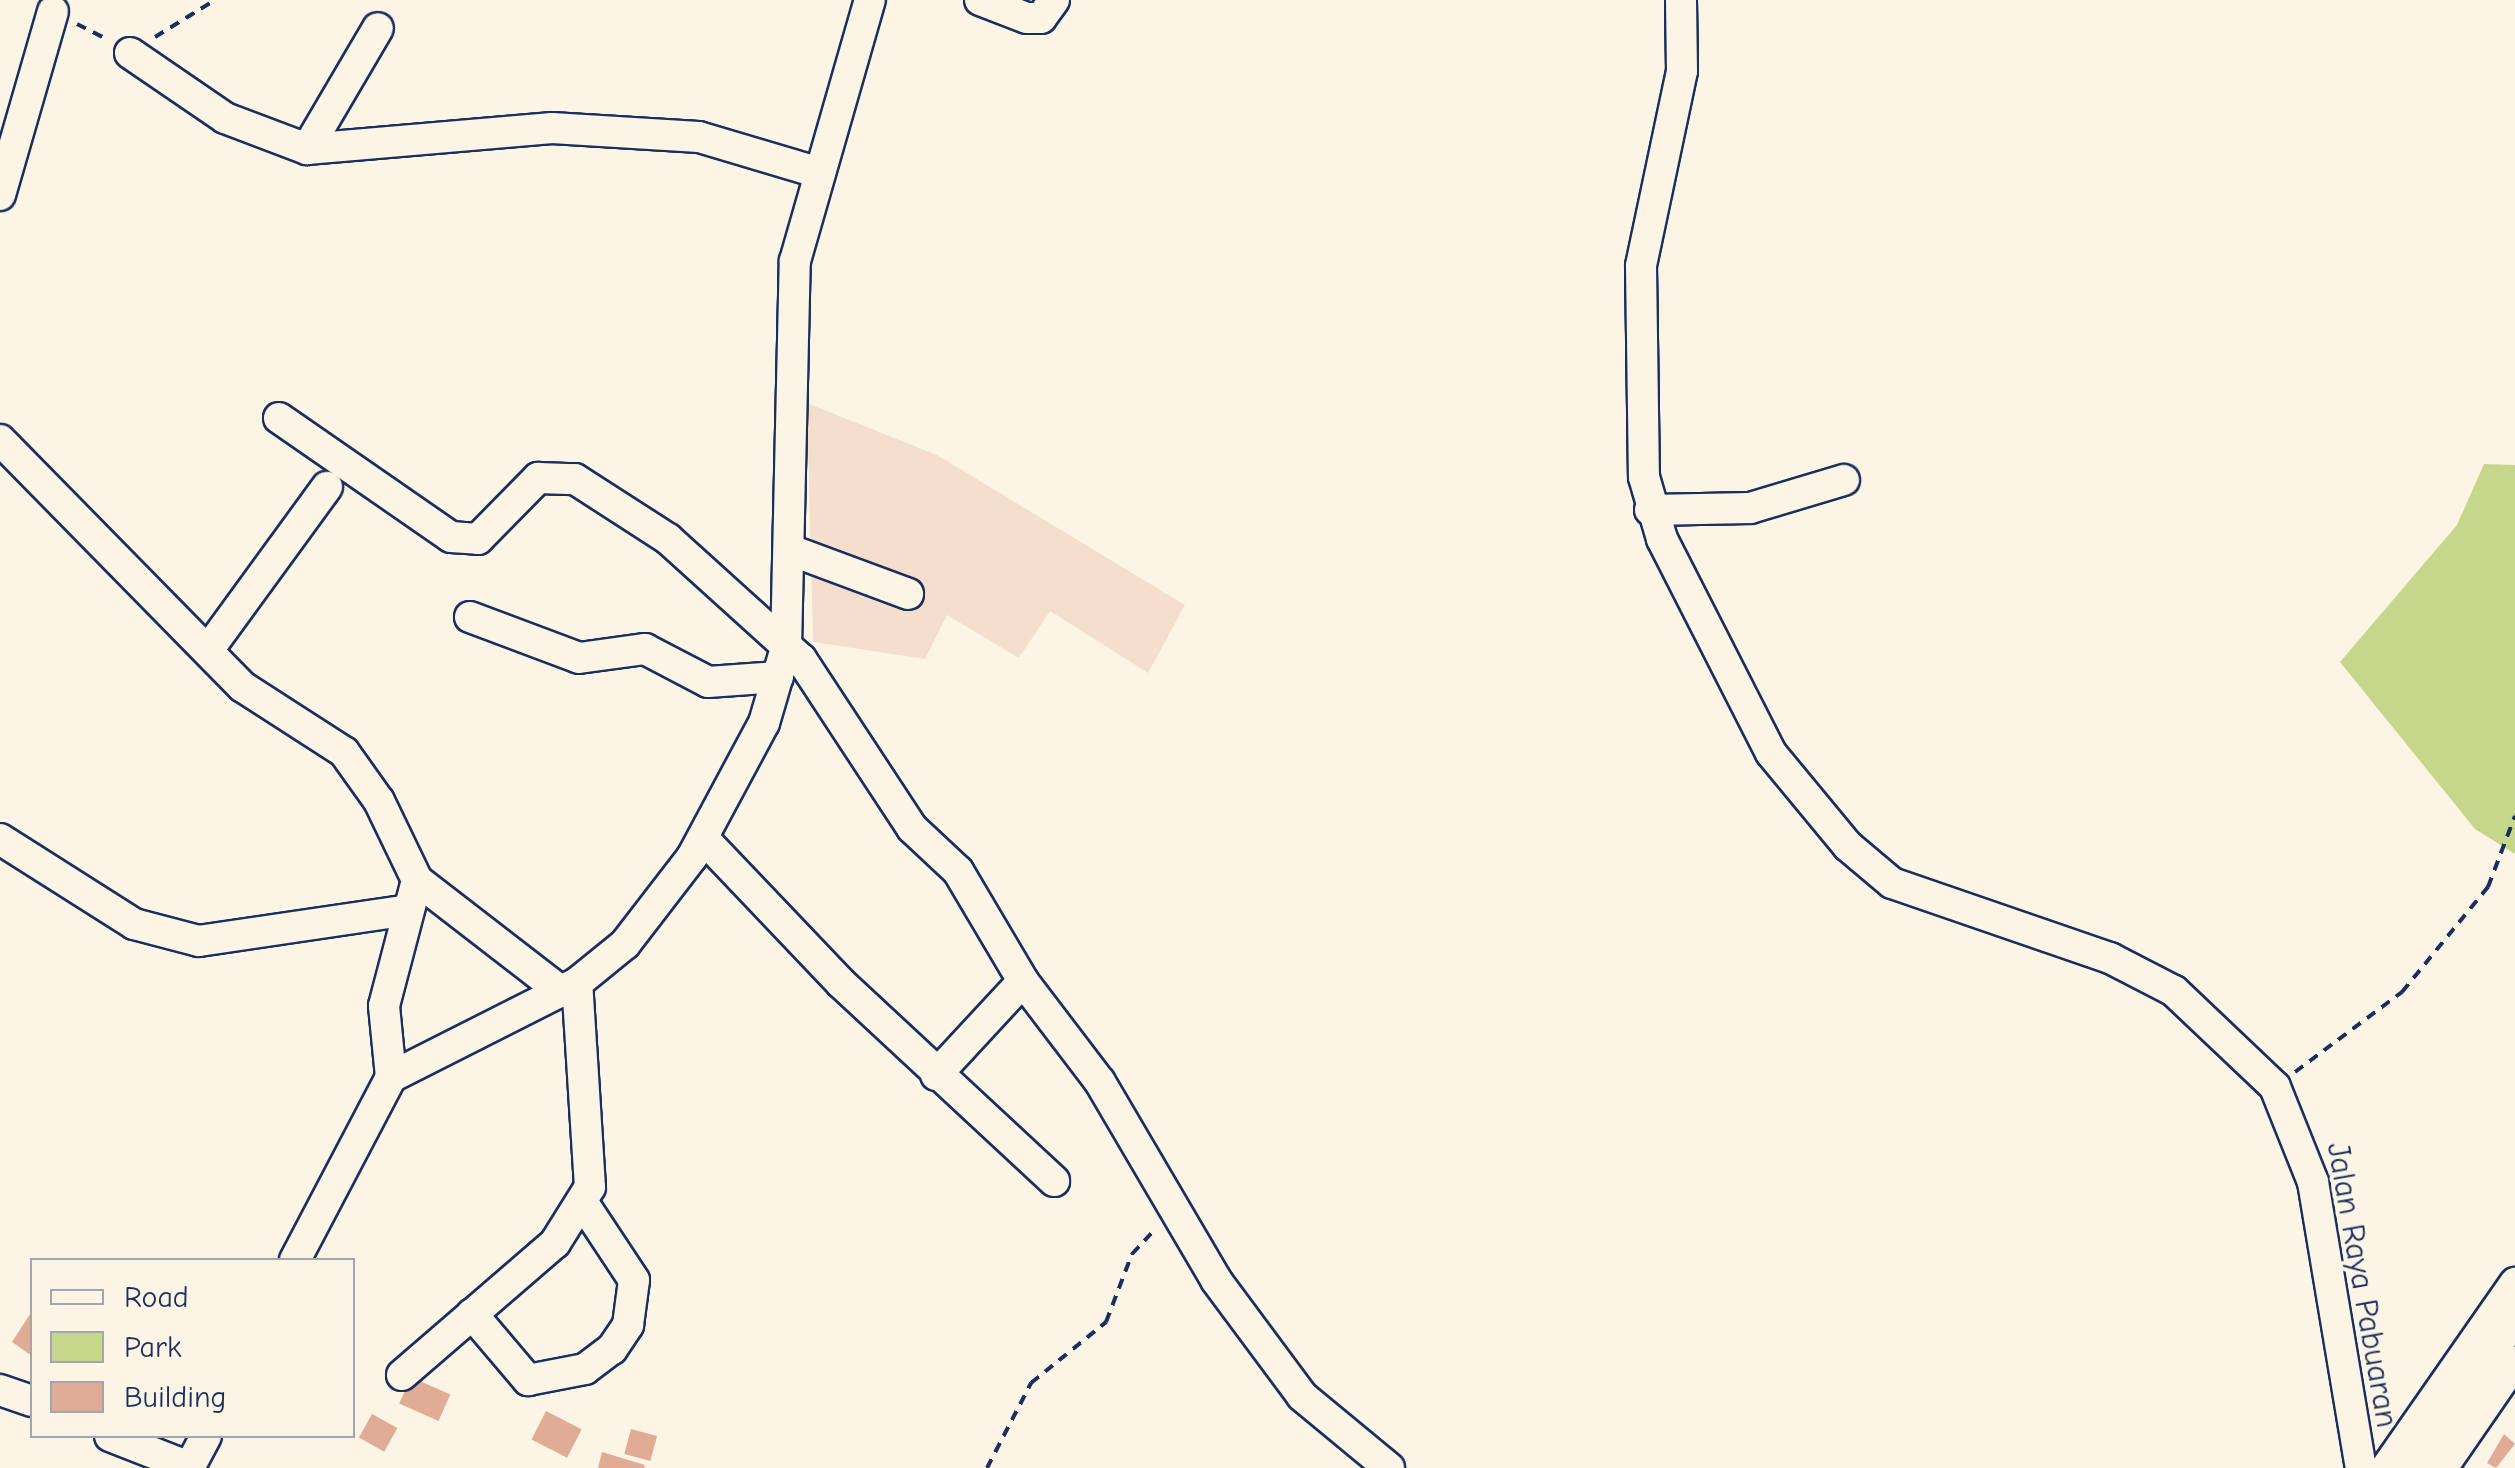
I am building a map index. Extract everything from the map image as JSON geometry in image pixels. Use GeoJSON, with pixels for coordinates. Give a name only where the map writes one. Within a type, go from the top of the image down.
{"type":"FeatureCollection","features":[{"type":"Feature","properties":{"kind":"street"},"geometry":{"type":"LineString","coordinates":[[391,1077],[570,987],[646,922],[703,838],[764,724],[782,663],[790,550],[788,318],[820,173],[870,0]]}},
{"type":"Feature","properties":{"kind":"street"},"geometry":{"type":"LineString","coordinates":[[980,0],[1026,18],[1041,18],[1054,0]]}},
{"type":"Feature","properties":{"kind":"street","name":"Jalan Raya Pabuaran"},"geometry":{"type":"LineString","coordinates":[[1681,0],[1682,71],[1641,266],[1650,510],[1733,692],[1848,846],[1892,884],[2110,958],[2174,991],[2275,1087],[2313,1182],[2361,1468]]}},
{"type":"Feature","properties":{"kind":"street"},"geometry":{"type":"LineString","coordinates":[[0,195],[54,11]]}},
{"type":"Feature","properties":{"kind":"street"},"geometry":{"type":"LineString","coordinates":[[307,149],[378,28]]}},
{"type":"Feature","properties":{"kind":"street"},"geometry":{"type":"LineString","coordinates":[[130,53],[225,118],[307,149],[552,128],[699,137],[820,173]]}},
{"type":"Feature","properties":{"kind":"street"},"geometry":{"type":"LineString","coordinates":[[279,418],[451,538],[478,539],[538,478],[575,479],[668,538],[782,663],[912,828],[958,871],[1022,982],[1100,1082],[1169,1213],[1302,1396],[1389,1468]]}},
{"type":"Feature","properties":{"kind":"street"},"geometry":{"type":"LineString","coordinates":[[0,440],[211,646],[252,694],[344,752],[416,880],[570,987],[594,1172],[583,1203],[555,1244],[402,1375]]}},
{"type":"Feature","properties":{"kind":"street"},"geometry":{"type":"LineString","coordinates":[[1650,510],[1750,508],[1844,480]]}},
{"type":"Feature","properties":{"kind":"street"},"geometry":{"type":"LineString","coordinates":[[211,646],[327,487]]}},
{"type":"Feature","properties":{"kind":"street"},"geometry":{"type":"LineString","coordinates":[[790,550],[908,594]]}},
{"type":"Feature","properties":{"kind":"street"},"geometry":{"type":"LineString","coordinates":[[470,617],[560,654],[645,649],[708,682],[782,663]]}},
{"type":"Feature","properties":{"kind":"street"},"geometry":{"type":"LineString","coordinates":[[0,838],[134,924],[199,942],[408,910]]}},
{"type":"Feature","properties":{"kind":"street"},"geometry":{"type":"LineString","coordinates":[[703,838],[936,1075],[1054,1182]]}},
{"type":"Feature","properties":{"kind":"street"},"geometry":{"type":"LineString","coordinates":[[296,1258],[391,1077],[384,1006],[416,880]]}},
{"type":"Feature","properties":{"kind":"street"},"geometry":{"type":"LineString","coordinates":[[936,1075],[1022,982]]}},
{"type":"Feature","properties":{"kind":"street"},"geometry":{"type":"LineString","coordinates":[[472,1314],[528,1380],[586,1369],[612,1349],[628,1325],[634,1280],[583,1203]]}},
{"type":"Feature","properties":{"kind":"street"},"geometry":{"type":"LineString","coordinates":[[2386,1468],[2515,1282]]}},
{"type":"Feature","properties":{"kind":"street"},"geometry":{"type":"LineString","coordinates":[[2414,1468],[2515,1318]]}},
{"type":"Feature","properties":{"kind":"street"},"geometry":{"type":"LineString","coordinates":[[2442,1468],[2504,1404],[2515,1362]]}},
{"type":"Feature","properties":{"kind":"street"},"geometry":{"type":"LineString","coordinates":[[0,1390],[30,1400]]}},
{"type":"Feature","properties":{"kind":"street"},"geometry":{"type":"LineString","coordinates":[[115,1438],[189,1468],[205,1438]]}},
{"type":"Feature","properties":{"kind":"path"},"geometry":{"type":"LineString","coordinates":[[2275,1087],[2402,992],[2488,887],[2515,816]]}},
{"type":"Feature","properties":{"kind":"path"},"geometry":{"type":"LineString","coordinates":[[987,1468],[1031,1383],[1106,1322],[1132,1254],[1169,1213]]}},
{"type":"Feature","properties":{"kind":"shaded area"},"geometry":{"type":"Polygon","coordinates":[[[807,403],[937,455],[1185,605],[1148,673],[1050,611],[1019,658],[947,615],[925,659],[813,642],[807,403]]]}},
{"type":"Feature","properties":{"kind":"green space"},"geometry":{"type":"Polygon","coordinates":[[[2484,464],[2515,465],[2515,854],[2475,829],[2340,662],[2457,525],[2484,464]]]}},
{"type":"Feature","properties":{"kind":"building"},"geometry":{"type":"Polygon","coordinates":[[[30,1314],[30,1355],[12,1342],[30,1314]]]}},
{"type":"Feature","properties":{"kind":"building"},"geometry":{"type":"Polygon","coordinates":[[[411,1377],[450,1394],[438,1421],[399,1403],[411,1377]]]}},
{"type":"Feature","properties":{"kind":"building"},"geometry":{"type":"Polygon","coordinates":[[[546,1411],[582,1429],[567,1458],[531,1440],[546,1411]]]}},
{"type":"Feature","properties":{"kind":"building"},"geometry":{"type":"Polygon","coordinates":[[[372,1414],[397,1428],[384,1452],[359,1438],[372,1414]]]}},
{"type":"Feature","properties":{"kind":"building"},"geometry":{"type":"Polygon","coordinates":[[[631,1429],[657,1436],[650,1461],[624,1454],[631,1429]]]}},
{"type":"Feature","properties":{"kind":"building"},"geometry":{"type":"Polygon","coordinates":[[[2504,1434],[2515,1444],[2496,1468],[2487,1463],[2504,1434]]]}},
{"type":"Feature","properties":{"kind":"building"},"geometry":{"type":"Polygon","coordinates":[[[602,1452],[645,1465],[644,1468],[598,1468],[602,1452]]]}}]}
